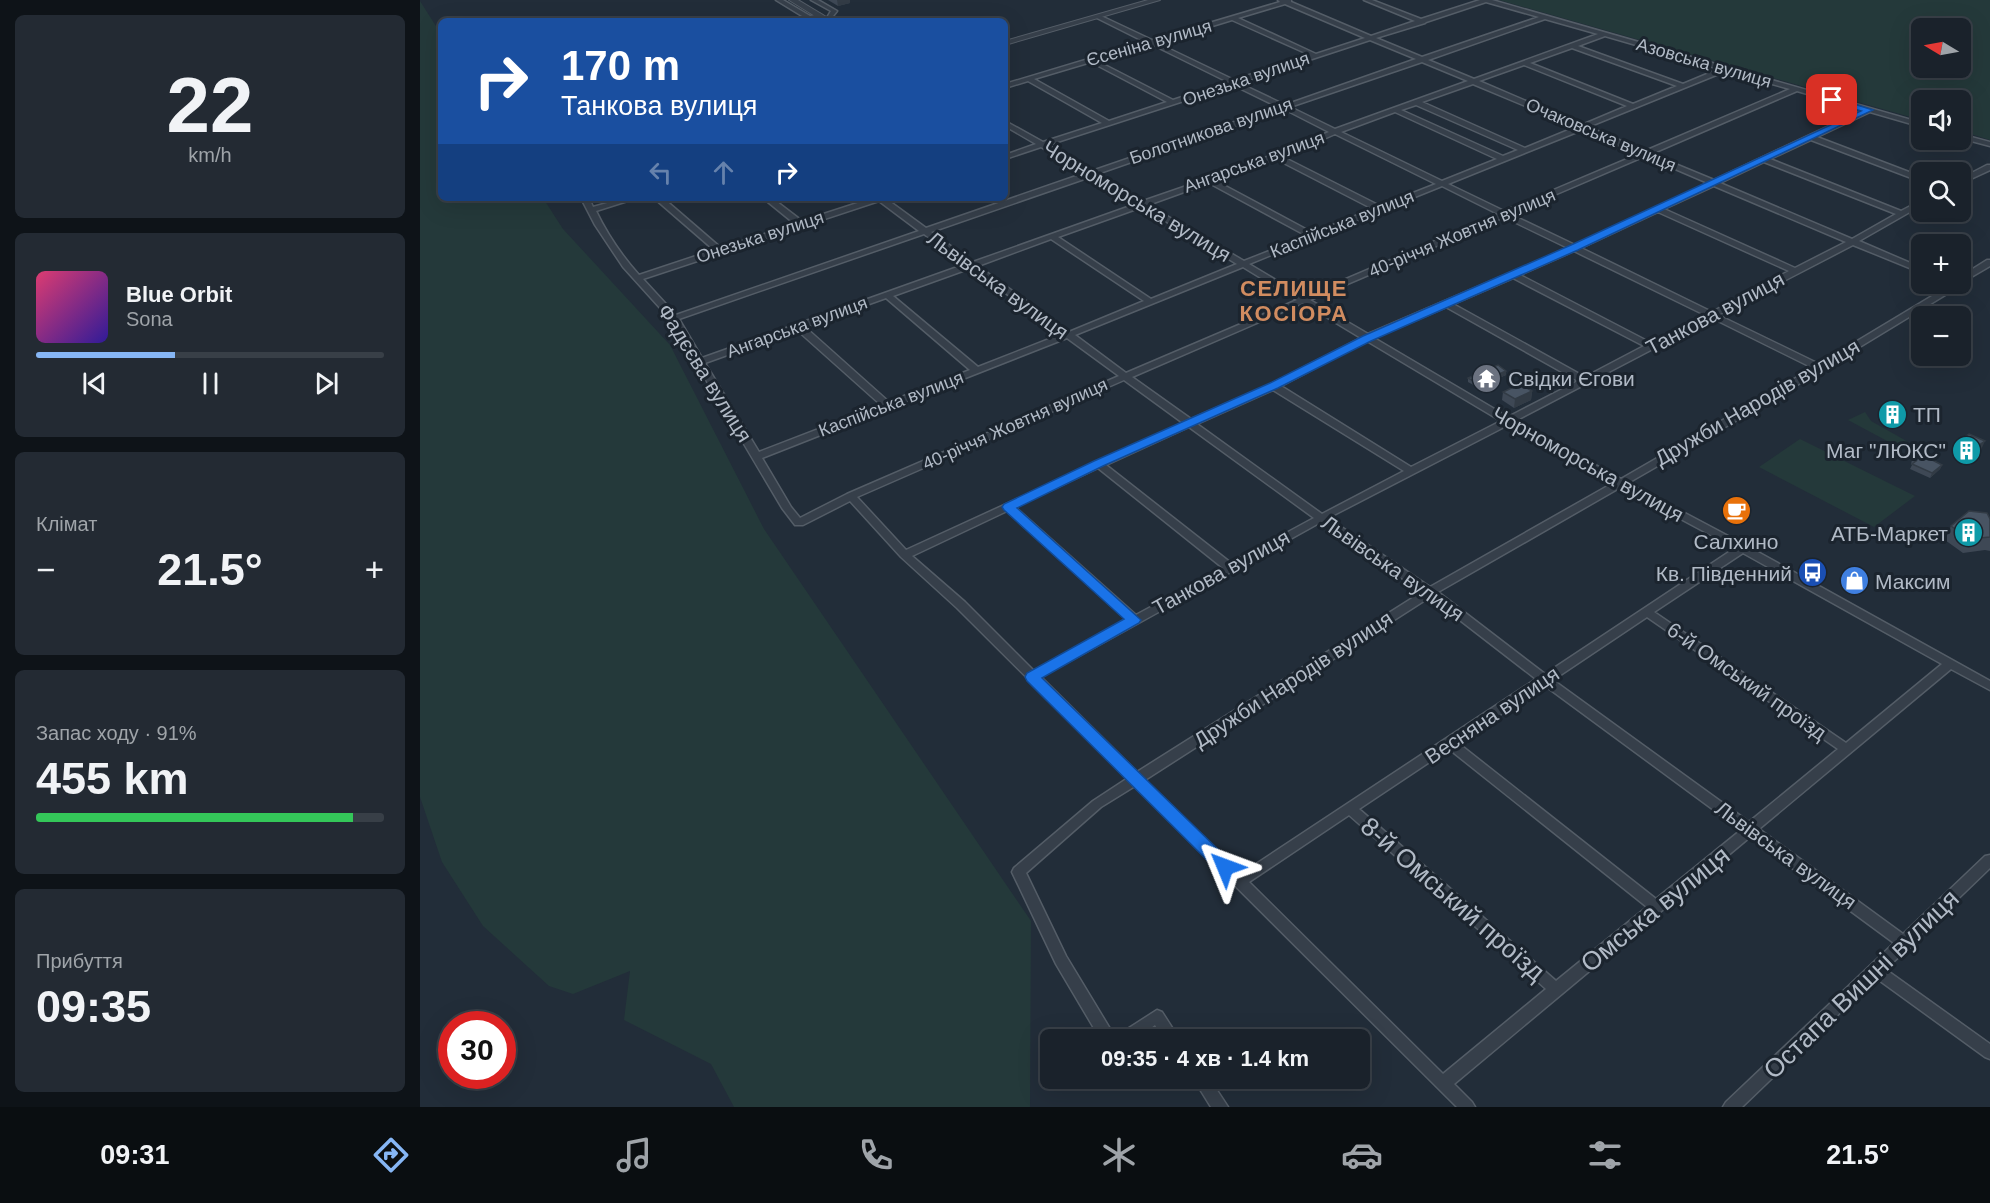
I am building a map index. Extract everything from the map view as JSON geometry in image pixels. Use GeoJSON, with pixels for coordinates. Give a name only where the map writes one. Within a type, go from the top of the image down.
{"type":"FeatureCollection","features":[{"type":"Feature","properties":{"kind":"street"},"geometry":{"type":"LineString","coordinates":[[779,0],[809,18]]}},
{"type":"Feature","properties":{"kind":"street"},"geometry":{"type":"LineString","coordinates":[[793,0],[823,18]]}},
{"type":"Feature","properties":{"kind":"street"},"geometry":{"type":"LineString","coordinates":[[814,0],[834,11],[826,18]]}},
{"type":"Feature","properties":{"kind":"street"},"geometry":{"type":"LineString","coordinates":[[1008,42],[1156,0]]}},
{"type":"Feature","properties":{"kind":"street"},"geometry":{"type":"LineString","coordinates":[[1367,0],[1423,22]]}},
{"type":"Feature","properties":{"kind":"street","name":"Онезька вулиця"},"geometry":{"type":"LineString","coordinates":[[1008,156],[1486,0]]}},
{"type":"Feature","properties":{"kind":"street","name":"Азовська вулиця"},"geometry":{"type":"LineString","coordinates":[[1486,0],[1911,122]]}},
{"type":"Feature","properties":{"kind":"street","name":"Єсеніна вулиця"},"geometry":{"type":"LineString","coordinates":[[1008,85],[1286,1]]}},
{"type":"Feature","properties":{"kind":"street","name":"Очаковська вулиця"},"geometry":{"type":"LineString","coordinates":[[1286,1],[1911,266]]}},
{"type":"Feature","properties":{"kind":"street","name":"Болотникова вулиця"},"geometry":{"type":"LineString","coordinates":[[674,318],[1545,16]]}},
{"type":"Feature","properties":{"kind":"street"},"geometry":{"type":"LineString","coordinates":[[1099,17],[1819,368]]}},
{"type":"Feature","properties":{"kind":"street"},"geometry":{"type":"LineString","coordinates":[[1232,18],[1316,56]]}},
{"type":"Feature","properties":{"kind":"street","name":"Ангарська вулиця"},"geometry":{"type":"LineString","coordinates":[[699,362],[1276,156],[1328,137],[1334,132],[1604,34]]}},
{"type":"Feature","properties":{"kind":"street"},"geometry":{"type":"LineString","coordinates":[[1573,46],[1683,86]]}},
{"type":"Feature","properties":{"kind":"street"},"geometry":{"type":"LineString","coordinates":[[1091,60],[1174,103]]}},
{"type":"Feature","properties":{"kind":"street"},"geometry":{"type":"LineString","coordinates":[[1526,64],[1633,106]]}},
{"type":"Feature","properties":{"kind":"street","name":"Каспійська вулиця"},"geometry":{"type":"LineString","coordinates":[[757,456],[1068,335],[1725,69]]}},
{"type":"Feature","properties":{"kind":"street"},"geometry":{"type":"LineString","coordinates":[[1029,79],[1110,124]]}},
{"type":"Feature","properties":{"kind":"street","name":"40-річчя Жовтня вулиця"},"geometry":{"type":"LineString","coordinates":[[799,523],[851,496],[1126,376],[1796,89]]}},
{"type":"Feature","properties":{"kind":"street"},"geometry":{"type":"LineString","coordinates":[[1418,103],[1524,150]]}},
{"type":"Feature","properties":{"kind":"street"},"geometry":{"type":"LineString","coordinates":[[1395,110],[1503,159]]}},
{"type":"Feature","properties":{"kind":"street"},"geometry":{"type":"LineString","coordinates":[[905,555],[1099,464],[1274,386],[1367,338],[1575,248],[1869,110]]}},
{"type":"Feature","properties":{"kind":"street","name":"Чорноморська вулиця"},"geometry":{"type":"LineString","coordinates":[[1008,125],[1508,421],[1743,548],[1990,686]]}},
{"type":"Feature","properties":{"kind":"street"},"geometry":{"type":"LineString","coordinates":[[1810,136],[1911,176]]}},
{"type":"Feature","properties":{"kind":"street"},"geometry":{"type":"LineString","coordinates":[[1971,139],[1990,144]]}},
{"type":"Feature","properties":{"kind":"street"},"geometry":{"type":"LineString","coordinates":[[1276,156],[1378,208]]}},
{"type":"Feature","properties":{"kind":"street"},"geometry":{"type":"LineString","coordinates":[[1762,159],[1900,213]]}},
{"type":"Feature","properties":{"kind":"street"},"geometry":{"type":"LineString","coordinates":[[1971,176],[1990,166]]}},
{"type":"Feature","properties":{"kind":"street"},"geometry":{"type":"LineString","coordinates":[[1207,179],[1313,236]]}},
{"type":"Feature","properties":{"kind":"street","name":"Фадєєва вулиця"},"geometry":{"type":"LineString","coordinates":[[586,201],[626,265],[640,277],[674,318],[787,508],[799,523]]}},
{"type":"Feature","properties":{"kind":"street"},"geometry":{"type":"LineString","coordinates":[[591,210],[622,201]]}},
{"type":"Feature","properties":{"kind":"street"},"geometry":{"type":"LineString","coordinates":[[662,201],[720,251]]}},
{"type":"Feature","properties":{"kind":"street"},"geometry":{"type":"LineString","coordinates":[[770,201],[800,224]]}},
{"type":"Feature","properties":{"kind":"street","name":"Онезька вулиця"},"geometry":{"type":"LineString","coordinates":[[640,277],[871,201]]}},
{"type":"Feature","properties":{"kind":"street","name":"Львівська вулиця"},"geometry":{"type":"LineString","coordinates":[[884,201],[1321,518],[1430,592],[1545,680],[1905,943]]}},
{"type":"Feature","properties":{"kind":"street","name":"Танкова вулиця"},"geometry":{"type":"LineString","coordinates":[[1032,677],[1321,518],[1852,242],[1911,208]]}},
{"type":"Feature","properties":{"kind":"street"},"geometry":{"type":"LineString","coordinates":[[1657,209],[1795,270]]}},
{"type":"Feature","properties":{"kind":"street"},"geometry":{"type":"LineString","coordinates":[[1052,237],[1150,302]]}},
{"type":"Feature","properties":{"kind":"street","name":"Дружби Народів вулиця"},"geometry":{"type":"LineString","coordinates":[[1971,274],[1990,262]]}},
{"type":"Feature","properties":{"kind":"street"},"geometry":{"type":"LineString","coordinates":[[1514,275],[1652,347]]}},
{"type":"Feature","properties":{"kind":"street","name":"Дружби Народів вулиця"},"geometry":{"type":"LineString","coordinates":[[1102,1029],[1061,960],[1019,872],[1097,804],[1430,592],[1819,368],[1938,294]]}},
{"type":"Feature","properties":{"kind":"street"},"geometry":{"type":"LineString","coordinates":[[887,295],[977,371]]}},
{"type":"Feature","properties":{"kind":"street"},"geometry":{"type":"LineString","coordinates":[[1447,304],[1585,381]]}},
{"type":"Feature","properties":{"kind":"street"},"geometry":{"type":"LineString","coordinates":[[798,326],[888,406]]}},
{"type":"Feature","properties":{"kind":"street"},"geometry":{"type":"LineString","coordinates":[[1274,386],[1412,472]]}},
{"type":"Feature","properties":{"kind":"street"},"geometry":{"type":"LineString","coordinates":[[1099,464],[1230,568]]}},
{"type":"Feature","properties":{"kind":"street"},"geometry":{"type":"LineString","coordinates":[[851,496],[905,555],[961,605],[1467,1107]]}},
{"type":"Feature","properties":{"kind":"street"},"geometry":{"type":"LineString","coordinates":[[1008,507],[1134,620]]}},
{"type":"Feature","properties":{"kind":"street","name":"Весняна вулиця"},"geometry":{"type":"LineString","coordinates":[[1240,881],[1349,808],[1451,744],[1743,548]]}},
{"type":"Feature","properties":{"kind":"street","name":"6-й Омський проїзд"},"geometry":{"type":"LineString","coordinates":[[1647,612],[1848,750]]}},
{"type":"Feature","properties":{"kind":"street","name":"Омська вулиця"},"geometry":{"type":"LineString","coordinates":[[1442,1084],[1950,664]]}},
{"type":"Feature","properties":{"kind":"street"},"geometry":{"type":"LineString","coordinates":[[1451,744],[1657,907]]}},
{"type":"Feature","properties":{"kind":"street","name":"8-й Омський проїзд"},"geometry":{"type":"LineString","coordinates":[[1349,808],[1557,990]]}},
{"type":"Feature","properties":{"kind":"street","name":"Остапа Вишні вулиця"},"geometry":{"type":"LineString","coordinates":[[1731,1107],[1990,860]]}},
{"type":"Feature","properties":{"kind":"street"},"geometry":{"type":"LineString","coordinates":[[1876,970],[1990,1052]]}},
{"type":"Feature","properties":{"kind":"street"},"geometry":{"type":"LineString","coordinates":[[1137,1029],[1157,1016],[1166,1029]]}},
{"type":"Feature","properties":{"kind":"street"},"geometry":{"type":"LineString","coordinates":[[1208,1089],[1220,1107]]}},
{"type":"Feature","properties":{"kind":"green space"},"geometry":{"type":"Polygon","coordinates":[[[1499,0],[1990,0],[1990,140],[1971,134],[1971,90],[1911,90],[1911,117],[1499,0]]]}},
{"type":"Feature","properties":{"kind":"green space"},"geometry":{"type":"Polygon","coordinates":[[[420,1],[438,29],[438,201],[545,201],[563,229],[670,345],[764,529],[1031,921],[1030,1107],[734,1107],[711,1064],[624,1020],[630,971],[573,994],[549,986],[483,926],[442,862],[420,797],[420,1]]]}},
{"type":"Feature","properties":{"kind":"green space"},"geometry":{"type":"Polygon","coordinates":[[[1865,412],[1871,421],[1910,443],[1902,449],[1848,420],[1865,412]]]}},
{"type":"Feature","properties":{"kind":"green space"},"geometry":{"type":"Polygon","coordinates":[[[1800,439],[1915,496],[1874,527],[1759,467],[1800,439]]]}},
{"type":"Feature","properties":{"kind":"building"},"geometry":{"type":"Polygon","coordinates":[[[1498,365],[1506,371],[1497,375],[1500,377],[1485,384],[1468,378],[1498,365]]]}},
{"type":"Feature","properties":{"kind":"building"},"geometry":{"type":"Polygon","coordinates":[[[1520,384],[1532,391],[1515,399],[1503,392],[1520,384]]]}},
{"type":"Feature","properties":{"kind":"building"},"geometry":{"type":"Polygon","coordinates":[[[1969,434],[1985,441],[1973,449],[1957,442],[1969,434]]]}},
{"type":"Feature","properties":{"kind":"building"},"geometry":{"type":"Polygon","coordinates":[[[1922,452],[1933,457],[1930,459],[1942,465],[1932,473],[1912,464],[1916,461],[1912,460],[1922,452]]]}},
{"type":"Feature","properties":{"kind":"building"},"geometry":{"type":"Polygon","coordinates":[[[1969,511],[1987,513],[1990,519],[1990,537],[1969,539],[1951,526],[1969,511]]]}},
{"type":"Feature","properties":{"kind":"place","name":"Свідки Єгови"},"geometry":{"type":"Point","coordinates":[1487,378]}},
{"type":"Feature","properties":{"kind":"place","name":"ТП"},"geometry":{"type":"Point","coordinates":[1892,414]}},
{"type":"Feature","properties":{"kind":"place","name":"Маг \"ЛЮКС\""},"geometry":{"type":"Point","coordinates":[1967,450]}},
{"type":"Feature","properties":{"kind":"place","name":"Салхино"},"geometry":{"type":"Point","coordinates":[1736,510]}},
{"type":"Feature","properties":{"kind":"place","name":"АТБ-Маркет"},"geometry":{"type":"Point","coordinates":[1969,533]}},
{"type":"Feature","properties":{"kind":"place","name":"Кв. Південний"},"geometry":{"type":"Point","coordinates":[1813,573]}},
{"type":"Feature","properties":{"kind":"place","name":"Максим"},"geometry":{"type":"Point","coordinates":[1854,581]}},
{"type":"Feature","properties":{"kind":"district","name":"СЕЛИЩЕ КОСІОРА"},"geometry":{"type":"Point","coordinates":[1294,300]}},
{"type":"Feature","properties":{"kind":"route"},"geometry":{"type":"LineString","coordinates":[[1225,867],[1032,677],[1134,620],[1008,507],[1274,386],[1367,338],[1575,248],[1869,110],[1832,100]]}}]}
